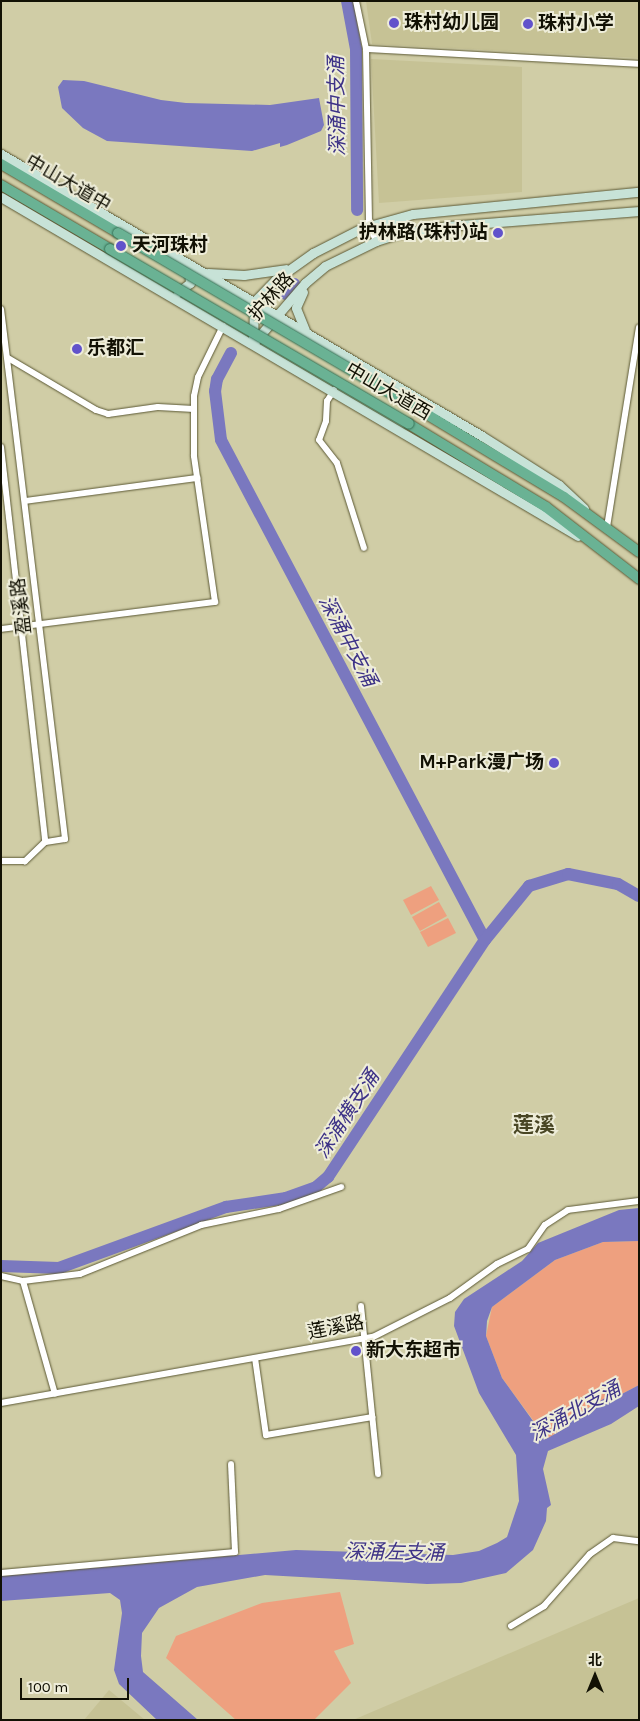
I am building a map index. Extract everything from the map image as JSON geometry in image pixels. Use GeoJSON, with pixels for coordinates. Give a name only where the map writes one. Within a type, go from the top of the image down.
{"type":"FeatureCollection","features":[{"type":"Feature","properties":{"kind":"highway","name":"中山大道中"},"geometry":{"type":"LineString","coordinates":[[1,164],[118,233]]}},
{"type":"Feature","properties":{"kind":"highway","name":"中山大道中"},"geometry":{"type":"LineString","coordinates":[[1,185],[110,249]]}},
{"type":"Feature","properties":{"kind":"highway","name":"中山大道西"},"geometry":{"type":"LineString","coordinates":[[118,233],[418,409],[594,516],[639,552]]}},
{"type":"Feature","properties":{"kind":"highway","name":"中山大道西"},"geometry":{"type":"LineString","coordinates":[[110,249],[409,424],[546,507],[639,579]]}},
{"type":"Feature","properties":{"kind":"main road"},"geometry":{"type":"LineString","coordinates":[[1,154],[540,471],[594,516]]}},
{"type":"Feature","properties":{"kind":"main road","name":"护林路"},"geometry":{"type":"LineString","coordinates":[[253,343],[254,302],[294,267],[338,239],[369,225],[413,214],[639,192]]}},
{"type":"Feature","properties":{"kind":"main road"},"geometry":{"type":"LineString","coordinates":[[1,197],[334,390],[607,553]]}},
{"type":"Feature","properties":{"kind":"main road","name":"护林路"},"geometry":{"type":"LineString","coordinates":[[253,343],[310,279],[325,266],[376,241],[397,234],[439,227],[639,211]]}},
{"type":"Feature","properties":{"kind":"main road"},"geometry":{"type":"LineString","coordinates":[[165,292],[181,292],[189,286],[191,278],[186,263]]}},
{"type":"Feature","properties":{"kind":"main road"},"geometry":{"type":"LineString","coordinates":[[202,273],[244,276],[294,267]]}},
{"type":"Feature","properties":{"kind":"main road"},"geometry":{"type":"LineString","coordinates":[[308,334],[296,316],[296,308],[310,279]]}},
{"type":"Feature","properties":{"kind":"street"},"geometry":{"type":"LineString","coordinates":[[356,1],[366,49],[369,225],[376,241]]}},
{"type":"Feature","properties":{"kind":"street"},"geometry":{"type":"LineString","coordinates":[[366,49],[639,64]]}},
{"type":"Feature","properties":{"kind":"street","name":"盈溪路"},"geometry":{"type":"LineString","coordinates":[[1,309],[65,839],[45,842],[1,447]]}},
{"type":"Feature","properties":{"kind":"street"},"geometry":{"type":"LineString","coordinates":[[1,629],[40,626],[215,602],[197,478],[194,409],[198,377],[223,326]]}},
{"type":"Feature","properties":{"kind":"street"},"geometry":{"type":"LineString","coordinates":[[607,527],[639,328]]}},
{"type":"Feature","properties":{"kind":"street"},"geometry":{"type":"LineString","coordinates":[[8,358],[96,410],[108,414],[158,407],[194,409]]}},
{"type":"Feature","properties":{"kind":"street"},"geometry":{"type":"LineString","coordinates":[[334,390],[328,400],[326,421],[319,440],[337,463],[364,548]]}},
{"type":"Feature","properties":{"kind":"street"},"geometry":{"type":"LineString","coordinates":[[25,501],[197,478]]}},
{"type":"Feature","properties":{"kind":"street"},"geometry":{"type":"LineString","coordinates":[[1,861],[26,861],[45,842]]}},
{"type":"Feature","properties":{"kind":"street"},"geometry":{"type":"LineString","coordinates":[[1,1276],[23,1281],[80,1274],[201,1225],[279,1209],[341,1187]]}},
{"type":"Feature","properties":{"kind":"street","name":"莲溪路"},"geometry":{"type":"LineString","coordinates":[[1,1403],[364,1339],[450,1298],[497,1264],[528,1249],[545,1225],[568,1210],[639,1201]]}},
{"type":"Feature","properties":{"kind":"street"},"geometry":{"type":"LineString","coordinates":[[23,1281],[55,1394]]}},
{"type":"Feature","properties":{"kind":"street"},"geometry":{"type":"LineString","coordinates":[[361,1306],[378,1474]]}},
{"type":"Feature","properties":{"kind":"street"},"geometry":{"type":"LineString","coordinates":[[255,1358],[266,1435],[372,1417]]}},
{"type":"Feature","properties":{"kind":"street"},"geometry":{"type":"LineString","coordinates":[[1,1573],[235,1552],[231,1464]]}},
{"type":"Feature","properties":{"kind":"street"},"geometry":{"type":"LineString","coordinates":[[511,1626],[544,1606],[590,1554],[613,1538],[639,1540]]}},
{"type":"Feature","properties":{"kind":"shaded area","name":"珠村小学"},"geometry":{"type":"Polygon","coordinates":[[[366,1],[639,1],[639,58],[372,44],[366,1]]]}},
{"type":"Feature","properties":{"kind":"shaded area"},"geometry":{"type":"Polygon","coordinates":[[[371,59],[522,67],[522,192],[379,203],[371,59]]]}},
{"type":"Feature","properties":{"kind":"shaded area"},"geometry":{"type":"Polygon","coordinates":[[[63,80],[84,81],[161,100],[186,103],[270,105],[319,98],[324,125],[321,131],[287,145],[280,147],[280,143],[252,151],[107,141],[83,128],[62,108],[58,87],[63,80]]]}},
{"type":"Feature","properties":{"kind":"shaded area"},"geometry":{"type":"Polygon","coordinates":[[[431,886],[439,900],[411,915],[403,900],[431,886]]]}},
{"type":"Feature","properties":{"kind":"shaded area"},"geometry":{"type":"Polygon","coordinates":[[[439,902],[447,916],[420,931],[412,917],[439,902]]]}},
{"type":"Feature","properties":{"kind":"shaded area"},"geometry":{"type":"Polygon","coordinates":[[[448,918],[456,933],[428,947],[420,932],[448,918]]]}},
{"type":"Feature","properties":{"kind":"shaded area"},"geometry":{"type":"Polygon","coordinates":[[[639,1208],[639,1241],[603,1242],[555,1260],[492,1307],[487,1321],[486,1336],[502,1378],[546,1439],[569,1426],[570,1419],[615,1392],[618,1396],[639,1385],[639,1406],[611,1424],[548,1451],[543,1469],[551,1505],[547,1508],[546,1521],[533,1550],[506,1573],[461,1583],[427,1584],[265,1575],[197,1587],[159,1608],[142,1633],[141,1656],[143,1672],[198,1720],[157,1720],[119,1684],[114,1670],[122,1613],[120,1600],[110,1593],[1,1601],[1,1576],[296,1550],[453,1555],[479,1551],[507,1537],[519,1501],[516,1455],[479,1393],[454,1326],[455,1312],[464,1299],[522,1261],[538,1243],[619,1210],[639,1208]]]}},
{"type":"Feature","properties":{"kind":"shaded area"},"geometry":{"type":"Polygon","coordinates":[[[639,1241],[639,1385],[618,1396],[615,1392],[547,1439],[502,1378],[486,1336],[492,1307],[555,1260],[603,1242],[639,1241]]]}},
{"type":"Feature","properties":{"kind":"shaded area"},"geometry":{"type":"Polygon","coordinates":[[[340,1592],[354,1644],[334,1651],[351,1683],[314,1720],[236,1720],[166,1658],[176,1636],[262,1603],[340,1592]]]}},
{"type":"Feature","properties":{"kind":"shaded area"},"geometry":{"type":"Polygon","coordinates":[[[639,1598],[639,1720],[353,1720],[639,1598]]]}},
{"type":"Feature","properties":{"kind":"shaded area"},"geometry":{"type":"Polygon","coordinates":[[[109,1690],[145,1720],[84,1720],[109,1690]]]}},
{"type":"Feature","properties":{"kind":"waterway","name":"深涌中支涌"},"geometry":{"type":"LineString","coordinates":[[347,1],[356,49],[357,210]]}},
{"type":"Feature","properties":{"kind":"waterway","name":"深涌中支涌"},"geometry":{"type":"LineString","coordinates":[[286,294],[294,284]]}},
{"type":"Feature","properties":{"kind":"waterway","name":"深涌中支涌"},"geometry":{"type":"LineString","coordinates":[[231,353],[217,379],[215,391],[221,440],[485,940]]}},
{"type":"Feature","properties":{"kind":"waterway","name":"深涌横支涌"},"geometry":{"type":"LineString","coordinates":[[1,1266],[59,1268],[226,1207],[286,1198],[316,1187],[328,1177],[485,940],[529,886],[568,874],[618,884],[639,896]]}},
{"type":"Feature","properties":{"kind":"place","name":"珠村幼儿园"},"geometry":{"type":"Point","coordinates":[394,23]}},
{"type":"Feature","properties":{"kind":"place","name":"珠村小学"},"geometry":{"type":"Point","coordinates":[528,24]}},
{"type":"Feature","properties":{"kind":"place","name":"护林路(珠村)站"},"geometry":{"type":"Point","coordinates":[498,233]}},
{"type":"Feature","properties":{"kind":"place","name":"天河珠村"},"geometry":{"type":"Point","coordinates":[121,246]}},
{"type":"Feature","properties":{"kind":"place","name":"乐都汇"},"geometry":{"type":"Point","coordinates":[77,349]}},
{"type":"Feature","properties":{"kind":"place","name":"M+Park漫广场"},"geometry":{"type":"Point","coordinates":[554,763]}},
{"type":"Feature","properties":{"kind":"place","name":"新大东超市"},"geometry":{"type":"Point","coordinates":[356,1351]}},
{"type":"Feature","properties":{"kind":"district","name":"莲溪"},"geometry":{"type":"Point","coordinates":[534,1125]}},
{"type":"Feature","properties":{"kind":"water label","name":"深涌北支涌"},"geometry":{"type":"Point","coordinates":[575,1411]}},
{"type":"Feature","properties":{"kind":"water label","name":"深涌左支涌"},"geometry":{"type":"Point","coordinates":[394,1552]}}]}
